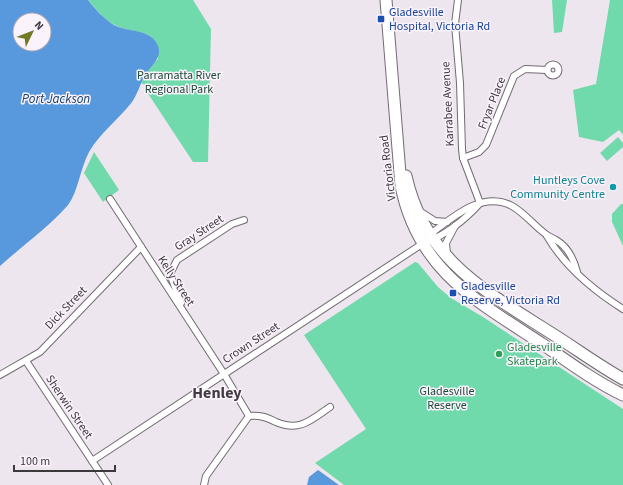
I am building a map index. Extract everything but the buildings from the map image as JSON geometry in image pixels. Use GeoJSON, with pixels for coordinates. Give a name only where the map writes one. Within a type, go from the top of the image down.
{"type":"FeatureCollection","features":[{"type":"Feature","properties":{"kind":"highway","name":"Victoria Road"},"geometry":{"type":"LineString","coordinates":[[386,0],[400,186],[408,214],[422,244],[440,268],[463,290],[506,321],[622,395]]}},
{"type":"Feature","properties":{"kind":"highway","name":"Victoria Road"},"geometry":{"type":"LineString","coordinates":[[393,0],[406,173],[413,201],[432,237],[459,269],[475,284],[623,379]]}},
{"type":"Feature","properties":{"kind":"street","name":"Karrabee Avenue"},"geometry":{"type":"LineString","coordinates":[[458,0],[455,24],[462,158],[480,204]]}},
{"type":"Feature","properties":{"kind":"street","name":"Fryar Place"},"geometry":{"type":"LineString","coordinates":[[462,158],[479,152],[486,145],[514,76],[525,69],[547,70]]}},
{"type":"Feature","properties":{"kind":"street","name":"Kelly Street"},"geometry":{"type":"LineString","coordinates":[[110,199],[224,374],[249,416]]}},
{"type":"Feature","properties":{"kind":"street"},"geometry":{"type":"LineString","coordinates":[[413,201],[424,215],[430,219],[448,222]]}},
{"type":"Feature","properties":{"kind":"street"},"geometry":{"type":"LineString","coordinates":[[432,237],[448,222],[469,206],[494,202],[512,206],[547,236],[568,266],[577,272],[602,296],[623,308]]}},
{"type":"Feature","properties":{"kind":"street"},"geometry":{"type":"LineString","coordinates":[[432,237],[457,223],[480,204]]}},
{"type":"Feature","properties":{"kind":"street","name":"Gray Street"},"geometry":{"type":"LineString","coordinates":[[186,316],[172,284],[170,274],[172,267],[177,260],[232,224],[244,220]]}},
{"type":"Feature","properties":{"kind":"street"},"geometry":{"type":"LineString","coordinates":[[457,223],[445,248],[450,260],[459,269]]}},
{"type":"Feature","properties":{"kind":"street","name":"Crown Street"},"geometry":{"type":"LineString","coordinates":[[92,461],[432,237]]}},
{"type":"Feature","properties":{"kind":"street","name":"Dick Street"},"geometry":{"type":"LineString","coordinates":[[0,375],[40,352],[141,247]]}},
{"type":"Feature","properties":{"kind":"street","name":"Sherwin Street"},"geometry":{"type":"LineString","coordinates":[[26,361],[108,485]]}},
{"type":"Feature","properties":{"kind":"street"},"geometry":{"type":"LineString","coordinates":[[204,485],[206,476],[249,416],[263,416],[283,425],[293,426],[303,424],[330,407]]}},
{"type":"Feature","properties":{"kind":"green space","name":"Parramatta River Regional Park"},"geometry":{"type":"Polygon","coordinates":[[[88,0],[193,0],[211,29],[208,162],[193,162],[145,89],[145,85],[141,83],[149,69],[158,59],[157,48],[154,41],[145,33],[123,28],[111,23],[100,14],[88,0]]]}},
{"type":"Feature","properties":{"kind":"green space"},"geometry":{"type":"Polygon","coordinates":[[[552,0],[567,0],[562,32],[554,33],[552,0]]]}},
{"type":"Feature","properties":{"kind":"green space"},"geometry":{"type":"Polygon","coordinates":[[[610,0],[623,0],[623,135],[619,130],[603,142],[579,137],[573,90],[596,84],[610,0]]]}},
{"type":"Feature","properties":{"kind":"green space"},"geometry":{"type":"Polygon","coordinates":[[[618,137],[623,143],[623,147],[607,161],[600,153],[618,137]]]}},
{"type":"Feature","properties":{"kind":"green space"},"geometry":{"type":"Polygon","coordinates":[[[94,152],[119,190],[103,202],[84,173],[94,152]]]}},
{"type":"Feature","properties":{"kind":"green space"},"geometry":{"type":"Polygon","coordinates":[[[621,204],[623,204],[623,246],[612,222],[612,214],[621,204]]]}},
{"type":"Feature","properties":{"kind":"green space","name":"Gladesville Reserve"},"geometry":{"type":"Polygon","coordinates":[[[415,262],[418,263],[438,287],[451,298],[483,317],[623,409],[623,485],[344,485],[315,463],[366,429],[304,335],[415,262]]]}},
{"type":"Feature","properties":{"kind":"water","name":"Port Jackson"},"geometry":{"type":"Polygon","coordinates":[[[0,0],[88,0],[100,14],[114,25],[150,36],[155,40],[158,46],[159,55],[155,63],[146,73],[132,102],[93,145],[83,166],[74,194],[68,205],[0,266],[0,0]]]}},
{"type":"Feature","properties":{"kind":"water"},"geometry":{"type":"Polygon","coordinates":[[[318,470],[339,485],[307,485],[309,477],[318,470]]]}},
{"type":"Feature","properties":{"kind":"place","name":"Gladesville Hospital, Victoria Rd"},"geometry":{"type":"Point","coordinates":[381,19]}},
{"type":"Feature","properties":{"kind":"place","name":"Huntleys Cove Community Centre"},"geometry":{"type":"Point","coordinates":[613,187]}},
{"type":"Feature","properties":{"kind":"place","name":"Gladesville Reserve, Victoria Rd"},"geometry":{"type":"Point","coordinates":[453,293]}},
{"type":"Feature","properties":{"kind":"place","name":"Gladesville Skatepark"},"geometry":{"type":"Point","coordinates":[499,354]}},
{"type":"Feature","properties":{"kind":"district","name":"Henley"},"geometry":{"type":"Point","coordinates":[217,393]}}]}
